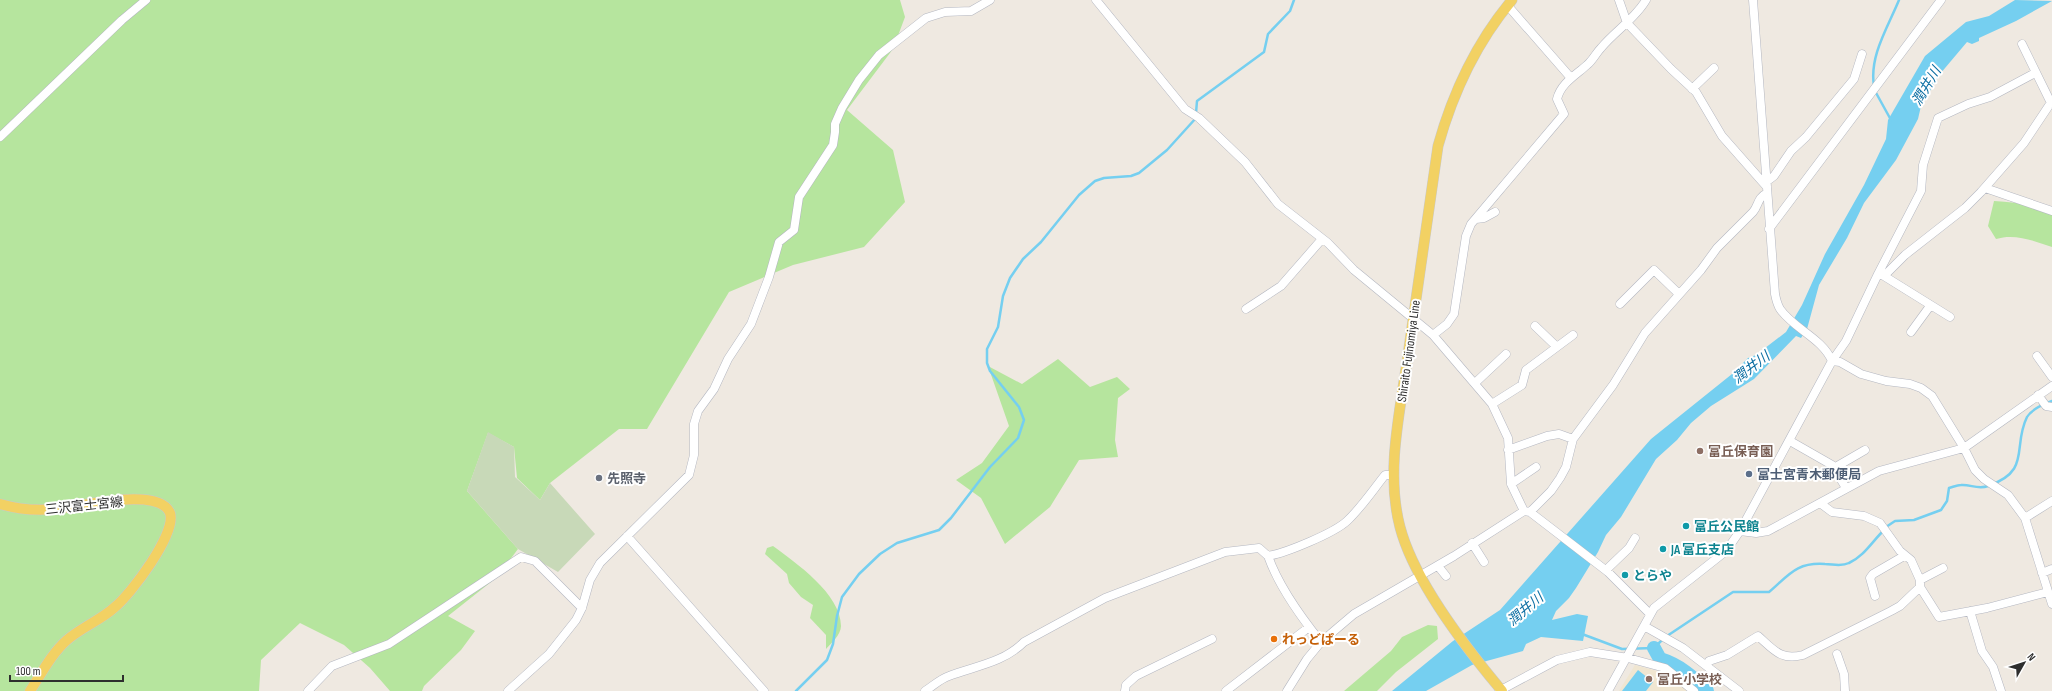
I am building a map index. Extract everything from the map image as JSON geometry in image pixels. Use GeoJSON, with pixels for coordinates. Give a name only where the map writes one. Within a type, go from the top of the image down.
{"type":"FeatureCollection","features":[{"type":"Feature","properties":{"kind":"main road","name":"Shiraito Fujinomiya Line"},"geometry":{"type":"LineString","coordinates":[[1500,689],[1445,615],[1420,576],[1400,528],[1395,503],[1394,475],[1398,427],[1438,146],[1446,115],[1467,68],[1480,43],[1510,3]]}},
{"type":"Feature","properties":{"kind":"main road","name":"三沢富士宮線"},"geometry":{"type":"LineString","coordinates":[[0,504],[21,510],[54,510],[116,499],[148,500],[163,504],[170,512],[170,530],[160,550],[130,590],[116,607],[67,640],[56,652],[30,691]]}},
{"type":"Feature","properties":{"kind":"street"},"geometry":{"type":"LineString","coordinates":[[0,137],[122,20],[146,0]]}},
{"type":"Feature","properties":{"kind":"street"},"geometry":{"type":"LineString","coordinates":[[508,691],[549,654],[576,620],[582,608],[590,580],[600,563],[689,475],[694,455],[694,424],[698,411],[714,389],[728,359],[751,324],[770,277],[779,242],[794,230],[799,197],[833,145],[835,124],[859,80],[879,55],[926,18],[945,12],[971,11],[990,0]]}},
{"type":"Feature","properties":{"kind":"street"},"geometry":{"type":"LineString","coordinates":[[1096,0],[1185,109],[1199,118],[1245,162],[1278,204],[1322,239],[1354,270],[1433,335],[1492,404],[1508,438],[1511,484],[1527,511],[1606,570],[1649,613]]}},
{"type":"Feature","properties":{"kind":"street"},"geometry":{"type":"LineString","coordinates":[[1619,0],[1626,23],[1671,70],[1700,97],[1722,136],[1767,187]]}},
{"type":"Feature","properties":{"kind":"street"},"geometry":{"type":"LineString","coordinates":[[1433,335],[1447,324],[1454,314],[1466,236],[1476,219],[1564,114],[1557,99],[1559,91],[1571,78],[1588,64],[1601,47],[1626,23],[1646,0]]}},
{"type":"Feature","properties":{"kind":"street"},"geometry":{"type":"LineString","coordinates":[[1753,0],[1775,294],[1779,308],[1789,319],[1828,351],[1832,361]]}},
{"type":"Feature","properties":{"kind":"street"},"geometry":{"type":"LineString","coordinates":[[1769,229],[1941,0]]}},
{"type":"Feature","properties":{"kind":"street"},"geometry":{"type":"LineString","coordinates":[[1510,3],[1571,78]]}},
{"type":"Feature","properties":{"kind":"street"},"geometry":{"type":"LineString","coordinates":[[1881,275],[1905,254],[1965,208],[2024,143],[2051,102],[2035,73],[2022,44]]}},
{"type":"Feature","properties":{"kind":"street"},"geometry":{"type":"LineString","coordinates":[[1287,691],[1307,659],[1321,642],[1354,614],[1438,566],[1452,553],[1527,511],[1551,491],[1566,467],[1574,439],[1613,386],[1645,333],[1678,294],[1701,270],[1717,248],[1753,212],[1761,196],[1791,151],[1806,137],[1854,79],[1862,54]]}},
{"type":"Feature","properties":{"kind":"street"},"geometry":{"type":"LineString","coordinates":[[1692,88],[1714,68]]}},
{"type":"Feature","properties":{"kind":"street"},"geometry":{"type":"LineString","coordinates":[[1608,691],[1628,658],[1649,613],[1726,551],[1740,531],[1832,361],[1846,341],[1881,275],[1921,191],[1923,165],[1938,118],[1968,104],[1990,97],[2035,73]]}},
{"type":"Feature","properties":{"kind":"street"},"geometry":{"type":"LineString","coordinates":[[1984,188],[2052,211]]}},
{"type":"Feature","properties":{"kind":"street"},"geometry":{"type":"LineString","coordinates":[[1476,219],[1484,218],[1495,212]]}},
{"type":"Feature","properties":{"kind":"street"},"geometry":{"type":"LineString","coordinates":[[1246,309],[1281,286],[1302,264],[1322,239]]}},
{"type":"Feature","properties":{"kind":"street"},"geometry":{"type":"LineString","coordinates":[[1620,304],[1654,270],[1678,294]]}},
{"type":"Feature","properties":{"kind":"street"},"geometry":{"type":"LineString","coordinates":[[1881,275],[1950,317]]}},
{"type":"Feature","properties":{"kind":"street"},"geometry":{"type":"LineString","coordinates":[[1912,332],[1930,306]]}},
{"type":"Feature","properties":{"kind":"street"},"geometry":{"type":"LineString","coordinates":[[1535,326],[1557,347]]}},
{"type":"Feature","properties":{"kind":"street"},"geometry":{"type":"LineString","coordinates":[[1492,404],[1522,385],[1526,370],[1573,335]]}},
{"type":"Feature","properties":{"kind":"street"},"geometry":{"type":"LineString","coordinates":[[1475,383],[1506,354]]}},
{"type":"Feature","properties":{"kind":"street"},"geometry":{"type":"LineString","coordinates":[[2037,356],[2052,377]]}},
{"type":"Feature","properties":{"kind":"street"},"geometry":{"type":"LineString","coordinates":[[1832,361],[1840,362],[1861,374],[1886,381],[1910,384],[1921,388],[1932,396],[1964,448],[1975,470],[1984,479],[1997,486],[2008,495],[2025,518],[2052,604]]}},
{"type":"Feature","properties":{"kind":"street"},"geometry":{"type":"LineString","coordinates":[[1740,531],[1756,533],[1768,531],[1879,471],[1964,448],[2052,386]]}},
{"type":"Feature","properties":{"kind":"street"},"geometry":{"type":"LineString","coordinates":[[2039,396],[2049,406]]}},
{"type":"Feature","properties":{"kind":"street"},"geometry":{"type":"LineString","coordinates":[[1508,450],[1559,434],[1574,439]]}},
{"type":"Feature","properties":{"kind":"street"},"geometry":{"type":"LineString","coordinates":[[1790,441],[1832,465],[1846,488]]}},
{"type":"Feature","properties":{"kind":"street"},"geometry":{"type":"LineString","coordinates":[[1834,468],[1865,450]]}},
{"type":"Feature","properties":{"kind":"street"},"geometry":{"type":"LineString","coordinates":[[1511,484],[1536,467]]}},
{"type":"Feature","properties":{"kind":"street"},"geometry":{"type":"LineString","coordinates":[[1268,556],[1279,554],[1322,536],[1347,522],[1385,476],[1394,475]]}},
{"type":"Feature","properties":{"kind":"street"},"geometry":{"type":"LineString","coordinates":[[2025,518],[2052,501]]}},
{"type":"Feature","properties":{"kind":"street"},"geometry":{"type":"LineString","coordinates":[[1820,503],[1832,512],[1864,516],[1880,523],[1904,556],[1911,560],[1920,584],[1939,617],[2048,592]]}},
{"type":"Feature","properties":{"kind":"street"},"geometry":{"type":"LineString","coordinates":[[627,536],[764,691]]}},
{"type":"Feature","properties":{"kind":"street"},"geometry":{"type":"LineString","coordinates":[[1606,570],[1629,548],[1635,538]]}},
{"type":"Feature","properties":{"kind":"street"},"geometry":{"type":"LineString","coordinates":[[1472,543],[1484,562]]}},
{"type":"Feature","properties":{"kind":"street"},"geometry":{"type":"LineString","coordinates":[[926,691],[947,676],[993,662],[1014,652],[1024,642],[1105,598],[1225,552],[1250,548],[1259,548],[1268,556],[1273,570],[1309,627],[1321,642]]}},
{"type":"Feature","properties":{"kind":"street"},"geometry":{"type":"LineString","coordinates":[[308,691],[332,666],[389,644],[521,556],[536,561],[582,608]]}},
{"type":"Feature","properties":{"kind":"street"},"geometry":{"type":"LineString","coordinates":[[1875,596],[1870,581],[1873,574],[1904,556]]}},
{"type":"Feature","properties":{"kind":"street"},"geometry":{"type":"LineString","coordinates":[[1438,566],[1446,576]]}},
{"type":"Feature","properties":{"kind":"street"},"geometry":{"type":"LineString","coordinates":[[1707,665],[1709,661],[1727,655],[1758,636],[1780,655],[1794,657],[1803,655],[1891,611],[1920,584],[1943,568]]}},
{"type":"Feature","properties":{"kind":"street"},"geometry":{"type":"LineString","coordinates":[[2042,573],[2052,569]]}},
{"type":"Feature","properties":{"kind":"street"},"geometry":{"type":"LineString","coordinates":[[1970,611],[1982,651],[1994,667],[2001,691]]}},
{"type":"Feature","properties":{"kind":"street"},"geometry":{"type":"LineString","coordinates":[[1644,626],[1683,648],[1739,691]]}},
{"type":"Feature","properties":{"kind":"street"},"geometry":{"type":"LineString","coordinates":[[1226,691],[1309,627]]}},
{"type":"Feature","properties":{"kind":"street"},"geometry":{"type":"LineString","coordinates":[[1125,691],[1126,685],[1136,676],[1212,639]]}},
{"type":"Feature","properties":{"kind":"street"},"geometry":{"type":"LineString","coordinates":[[1500,689],[1557,660],[1590,652],[1628,658],[1665,668],[1694,691]]}},
{"type":"Feature","properties":{"kind":"street"},"geometry":{"type":"LineString","coordinates":[[1837,654],[1844,674],[1845,691]]}},
{"type":"Feature","properties":{"kind":"shaded area","name":"富丘小学校"},"geometry":{"type":"Polygon","coordinates":[[[1635,665],[1664,673],[1688,691],[1619,691],[1635,665]]]}},
{"type":"Feature","properties":{"kind":"green space"},"geometry":{"type":"Polygon","coordinates":[[[0,0],[900,0],[905,17],[893,49],[847,110],[893,150],[905,202],[864,247],[793,265],[729,292],[647,429],[619,429],[550,483],[540,500],[517,478],[514,447],[488,433],[467,491],[518,549],[496,578],[448,616],[475,631],[461,650],[424,686],[422,691],[390,691],[370,668],[344,645],[300,623],[261,660],[259,691],[0,691],[0,0]]]}},
{"type":"Feature","properties":{"kind":"green space"},"geometry":{"type":"Polygon","coordinates":[[[1994,201],[2024,204],[2052,214],[2052,247],[2017,237],[2003,237],[1996,239],[1988,226],[1994,201]]]}},
{"type":"Feature","properties":{"kind":"green space"},"geometry":{"type":"Polygon","coordinates":[[[1058,359],[1090,387],[1117,377],[1130,389],[1118,398],[1115,440],[1118,457],[1079,460],[1050,507],[1005,544],[981,498],[956,480],[982,463],[1009,426],[988,366],[1022,384],[1058,359]]]}},
{"type":"Feature","properties":{"kind":"green space"},"geometry":{"type":"Polygon","coordinates":[[[488,432],[514,447],[515,477],[540,500],[550,483],[595,534],[558,572],[518,549],[467,491],[488,432]]]}},
{"type":"Feature","properties":{"kind":"green space"},"geometry":{"type":"Polygon","coordinates":[[[773,546],[816,580],[834,602],[839,614],[841,629],[826,649],[826,635],[810,618],[813,605],[801,597],[789,583],[787,574],[765,554],[767,548],[773,546]]]}},
{"type":"Feature","properties":{"kind":"green space"},"geometry":{"type":"Polygon","coordinates":[[[1428,625],[1437,626],[1438,639],[1396,672],[1377,691],[1344,691],[1391,651],[1402,637],[1428,625]]]}},
{"type":"Feature","properties":{"kind":"water","name":"潤井川"},"geometry":{"type":"Polygon","coordinates":[[[2015,0],[2052,1],[2016,21],[1979,38],[1979,41],[1972,44],[1967,42],[1940,74],[1921,106],[1918,119],[1896,160],[1864,203],[1847,238],[1819,285],[1807,329],[1801,338],[1796,336],[1754,379],[1711,406],[1691,423],[1677,440],[1656,459],[1621,517],[1606,535],[1598,552],[1576,588],[1569,598],[1556,611],[1552,620],[1577,614],[1588,616],[1583,641],[1541,637],[1526,644],[1523,651],[1472,665],[1426,691],[1392,691],[1453,641],[1500,610],[1651,439],[1732,374],[1748,358],[1756,355],[1786,332],[1802,305],[1825,254],[1864,185],[1886,139],[1888,120],[1925,56],[1966,22],[1989,16],[2015,0]]]}},
{"type":"Feature","properties":{"kind":"water"},"geometry":{"type":"Polygon","coordinates":[[[1638,670],[1653,682],[1646,691],[1622,691],[1638,670]]]}},
{"type":"Feature","properties":{"kind":"waterway"},"geometry":{"type":"LineString","coordinates":[[1196,113],[1197,101],[1264,52],[1268,34],[1290,11],[1294,0]]}},
{"type":"Feature","properties":{"kind":"waterway"},"geometry":{"type":"LineString","coordinates":[[1874,86],[1874,64],[1880,42],[1899,0]]}},
{"type":"Feature","properties":{"kind":"waterway"},"geometry":{"type":"LineString","coordinates":[[1875,91],[1891,120]]}},
{"type":"Feature","properties":{"kind":"waterway"},"geometry":{"type":"LineString","coordinates":[[796,691],[827,660],[833,644],[837,616],[842,597],[859,574],[880,554],[897,543],[939,530],[951,518],[990,467],[1018,438],[1024,420],[1019,407],[990,371],[987,363],[987,349],[998,327],[1003,296],[1010,278],[1023,259],[1041,242],[1079,195],[1095,181],[1104,178],[1131,176],[1139,173],[1167,150],[1196,118]]}},
{"type":"Feature","properties":{"kind":"waterway"},"geometry":{"type":"LineString","coordinates":[[1886,527],[1895,521],[1914,520],[1941,510],[1947,501],[1949,488],[1961,485],[1984,487],[2002,480],[2011,473],[2016,465],[2023,428],[2027,417],[2035,410],[2052,401]]}},
{"type":"Feature","properties":{"kind":"waterway"},"geometry":{"type":"LineString","coordinates":[[1667,636],[1733,592],[1769,592],[1788,575],[1800,567],[1815,564],[1840,565],[1849,563],[1859,557],[1883,531]]}},
{"type":"Feature","properties":{"kind":"waterway"},"geometry":{"type":"LineString","coordinates":[[1582,634],[1622,649],[1654,648],[1663,639]]}},
{"type":"Feature","properties":{"kind":"waterway"},"geometry":{"type":"LineString","coordinates":[[1654,648],[1660,659],[1673,664],[1685,672],[1707,691]]}},
{"type":"Feature","properties":{"kind":"place","name":"富丘保育園"},"geometry":{"type":"Point","coordinates":[1700,451]}},
{"type":"Feature","properties":{"kind":"place","name":"富士宮青木郵便局"},"geometry":{"type":"Point","coordinates":[1749,474]}},
{"type":"Feature","properties":{"kind":"place","name":"先照寺"},"geometry":{"type":"Point","coordinates":[599,478]}},
{"type":"Feature","properties":{"kind":"place","name":"富丘公民館"},"geometry":{"type":"Point","coordinates":[1686,526]}},
{"type":"Feature","properties":{"kind":"place","name":"JA 富丘支店"},"geometry":{"type":"Point","coordinates":[1663,549]}},
{"type":"Feature","properties":{"kind":"place","name":"とらや"},"geometry":{"type":"Point","coordinates":[1625,575]}},
{"type":"Feature","properties":{"kind":"place","name":"れっどぱーる"},"geometry":{"type":"Point","coordinates":[1274,639]}},
{"type":"Feature","properties":{"kind":"place","name":"富丘小学校"},"geometry":{"type":"Point","coordinates":[1649,679]}}]}
